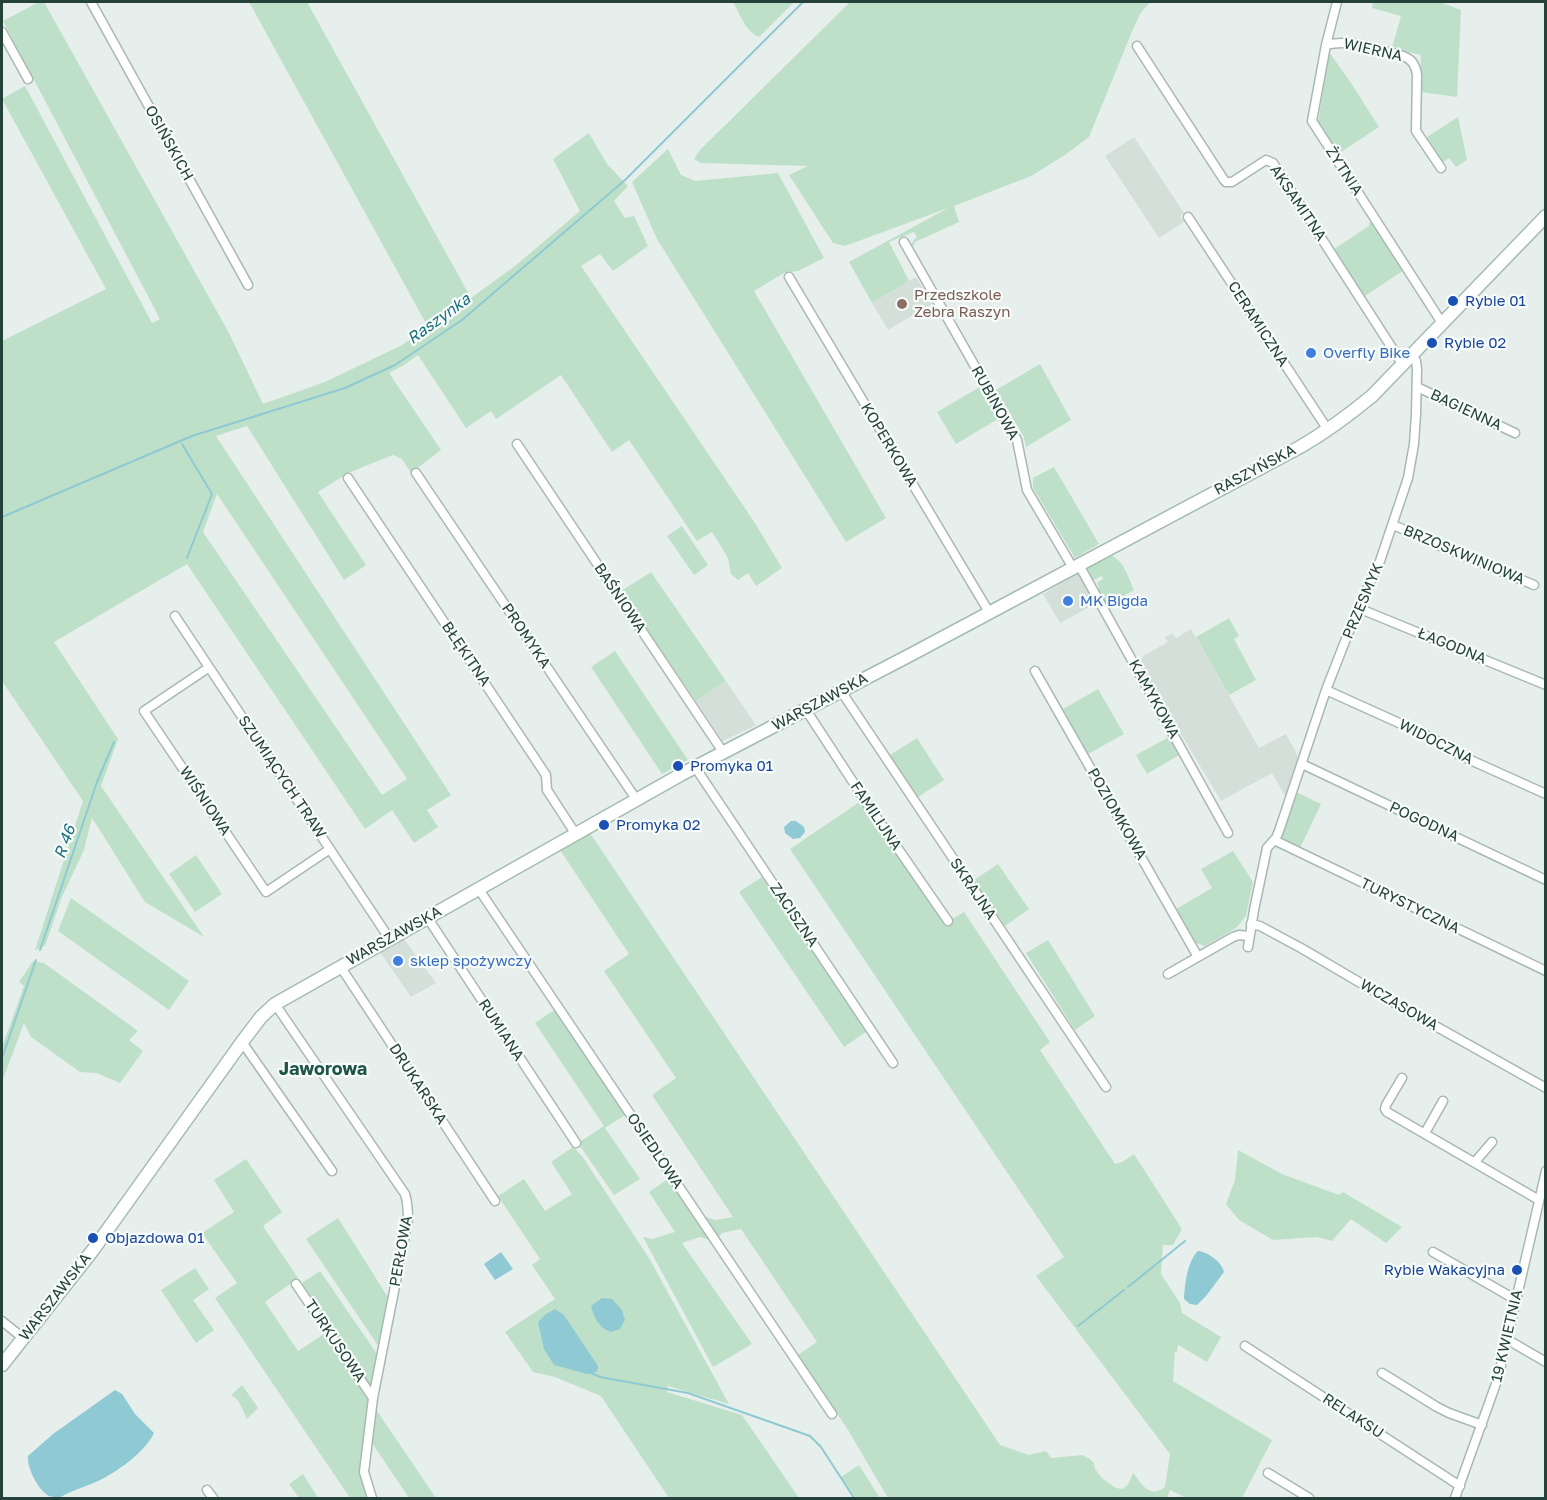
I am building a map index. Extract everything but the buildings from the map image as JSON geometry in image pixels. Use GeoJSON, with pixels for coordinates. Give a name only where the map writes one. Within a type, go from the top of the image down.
{"type":"FeatureCollection","features":[{"type":"Feature","properties":{"kind":"street","name":"OSIŃSKICH"},"geometry":{"type":"LineString","coordinates":[[91,2],[248,285]]}},
{"type":"Feature","properties":{"kind":"street","name":"ŻYTNIA"},"geometry":{"type":"LineString","coordinates":[[1337,2],[1326,45],[1312,124],[1442,323]]}},
{"type":"Feature","properties":{"kind":"street"},"geometry":{"type":"LineString","coordinates":[[2,32],[28,79]]}},
{"type":"Feature","properties":{"kind":"street","name":"WIERNA"},"geometry":{"type":"LineString","coordinates":[[1326,45],[1348,42],[1403,56],[1412,61],[1417,75],[1416,130],[1441,168]]}},
{"type":"Feature","properties":{"kind":"street","name":"AKSAMITNA"},"geometry":{"type":"LineString","coordinates":[[1137,46],[1226,182],[1232,182],[1266,160],[1273,163],[1403,365]]}},
{"type":"Feature","properties":{"kind":"street","name":"RASZYŃSKA"},"geometry":{"type":"LineString","coordinates":[[912,654],[1328,430],[1372,396],[1545,216]]}},
{"type":"Feature","properties":{"kind":"street","name":"CERAMICZNA"},"geometry":{"type":"LineString","coordinates":[[1188,217],[1328,430]]}},
{"type":"Feature","properties":{"kind":"street","name":"RUBINOWA"},"geometry":{"type":"LineString","coordinates":[[904,242],[1017,441],[1027,489],[1076,567]]}},
{"type":"Feature","properties":{"kind":"street","name":"KOPERKOWA"},"geometry":{"type":"LineString","coordinates":[[789,277],[989,612]]}},
{"type":"Feature","properties":{"kind":"street","name":"PRZESMYK"},"geometry":{"type":"LineString","coordinates":[[1248,946],[1267,848],[1279,831],[1326,690],[1358,608],[1380,561],[1408,478],[1414,444],[1417,387],[1416,361],[1412,355]]}},
{"type":"Feature","properties":{"kind":"street","name":"BAGIENNA"},"geometry":{"type":"LineString","coordinates":[[1417,387],[1515,433]]}},
{"type":"Feature","properties":{"kind":"street","name":"BAŚNIOWA"},"geometry":{"type":"LineString","coordinates":[[517,444],[723,752]]}},
{"type":"Feature","properties":{"kind":"street","name":"PROMYKA"},"geometry":{"type":"LineString","coordinates":[[416,473],[636,799]]}},
{"type":"Feature","properties":{"kind":"street","name":"BŁĘKITNA"},"geometry":{"type":"LineString","coordinates":[[348,478],[546,775],[547,790],[575,833]]}},
{"type":"Feature","properties":{"kind":"street","name":"BRZOSKWINIOWA"},"geometry":{"type":"LineString","coordinates":[[1393,525],[1534,585]]}},
{"type":"Feature","properties":{"kind":"street","name":"KAMYKOWA"},"geometry":{"type":"LineString","coordinates":[[1076,567],[1228,833]]}},
{"type":"Feature","properties":{"kind":"street","name":"ŁAGODNA"},"geometry":{"type":"LineString","coordinates":[[1358,608],[1545,685]]}},
{"type":"Feature","properties":{"kind":"street","name":"SZUMIĄCYCH TRAW"},"geometry":{"type":"LineString","coordinates":[[175,616],[389,938]]}},
{"type":"Feature","properties":{"kind":"street","name":"WARSZAWSKA"},"geometry":{"type":"LineString","coordinates":[[2,1365],[93,1250],[242,1042],[261,1017],[275,1004],[636,799],[912,654]]}},
{"type":"Feature","properties":{"kind":"street","name":"WIŚNIOWA"},"geometry":{"type":"LineString","coordinates":[[208,668],[144,711],[266,892],[330,849]]}},
{"type":"Feature","properties":{"kind":"street","name":"POZIOMKOWA"},"geometry":{"type":"LineString","coordinates":[[1035,671],[1198,957]]}},
{"type":"Feature","properties":{"kind":"street","name":"WIDOCZNA"},"geometry":{"type":"LineString","coordinates":[[1326,690],[1419,732],[1457,754],[1545,794]]}},
{"type":"Feature","properties":{"kind":"street","name":"SKRAJNA"},"geometry":{"type":"LineString","coordinates":[[840,691],[1106,1087]]}},
{"type":"Feature","properties":{"kind":"street","name":"FAMILIJNA"},"geometry":{"type":"LineString","coordinates":[[806,710],[948,921]]}},
{"type":"Feature","properties":{"kind":"street","name":"POGODNA"},"geometry":{"type":"LineString","coordinates":[[1302,764],[1545,880]]}},
{"type":"Feature","properties":{"kind":"street","name":"ZACISZNA"},"geometry":{"type":"LineString","coordinates":[[695,767],[893,1063]]}},
{"type":"Feature","properties":{"kind":"street","name":"TURYSTYCZNA"},"geometry":{"type":"LineString","coordinates":[[1274,840],[1545,971]]}},
{"type":"Feature","properties":{"kind":"street","name":"OSIEDLOWA"},"geometry":{"type":"LineString","coordinates":[[478,888],[832,1414]]}},
{"type":"Feature","properties":{"kind":"street","name":"RUMIANA"},"geometry":{"type":"LineString","coordinates":[[427,917],[576,1143]]}},
{"type":"Feature","properties":{"kind":"street","name":"WCZASOWA"},"geometry":{"type":"LineString","coordinates":[[1251,924],[1301,948],[1545,1088]]}},
{"type":"Feature","properties":{"kind":"street"},"geometry":{"type":"LineString","coordinates":[[1168,974],[1236,935],[1249,936]]}},
{"type":"Feature","properties":{"kind":"street","name":"DRUKARSKA"},"geometry":{"type":"LineString","coordinates":[[340,966],[495,1201]]}},
{"type":"Feature","properties":{"kind":"street","name":"PERŁOWA"},"geometry":{"type":"LineString","coordinates":[[275,1004],[407,1200],[408,1220],[373,1398],[364,1472],[372,1498]]}},
{"type":"Feature","properties":{"kind":"street"},"geometry":{"type":"LineString","coordinates":[[242,1042],[332,1171]]}},
{"type":"Feature","properties":{"kind":"street"},"geometry":{"type":"LineString","coordinates":[[1402,1078],[1385,1109],[1388,1112],[1539,1200]]}},
{"type":"Feature","properties":{"kind":"street"},"geometry":{"type":"LineString","coordinates":[[1425,1133],[1443,1101]]}},
{"type":"Feature","properties":{"kind":"street"},"geometry":{"type":"LineString","coordinates":[[1475,1162],[1492,1142]]}},
{"type":"Feature","properties":{"kind":"street","name":"19 KWIETNIA"},"geometry":{"type":"LineString","coordinates":[[1455,1498],[1498,1378],[1545,1171]]}},
{"type":"Feature","properties":{"kind":"street"},"geometry":{"type":"LineString","coordinates":[[1433,1252],[1516,1298]]}},
{"type":"Feature","properties":{"kind":"street","name":"TURKUSOWA"},"geometry":{"type":"LineString","coordinates":[[296,1284],[373,1398]]}},
{"type":"Feature","properties":{"kind":"street"},"geometry":{"type":"LineString","coordinates":[[2,1321],[23,1338]]}},
{"type":"Feature","properties":{"kind":"street"},"geometry":{"type":"LineString","coordinates":[[1508,1340],[1545,1362]]}},
{"type":"Feature","properties":{"kind":"street","name":"RELAKSU"},"geometry":{"type":"LineString","coordinates":[[1245,1346],[1460,1486]]}},
{"type":"Feature","properties":{"kind":"street"},"geometry":{"type":"LineString","coordinates":[[1382,1372],[1437,1407],[1482,1425]]}},
{"type":"Feature","properties":{"kind":"street"},"geometry":{"type":"LineString","coordinates":[[1268,1473],[1309,1498]]}},
{"type":"Feature","properties":{"kind":"street"},"geometry":{"type":"LineString","coordinates":[[207,1490],[213,1498]]}},
{"type":"Feature","properties":{"kind":"shaded area"},"geometry":{"type":"Polygon","coordinates":[[[1134,137],[1184,213],[1180,216],[1184,222],[1159,238],[1105,156],[1134,137]]]}},
{"type":"Feature","properties":{"kind":"shaded area","name":"Przedszkole Zebra Raszyn"},"geometry":{"type":"Polygon","coordinates":[[[916,277],[932,304],[888,330],[872,303],[916,277]]]}},
{"type":"Feature","properties":{"kind":"shaded area"},"geometry":{"type":"Polygon","coordinates":[[[1078,573],[1095,604],[1060,623],[1043,594],[1078,573]]]}},
{"type":"Feature","properties":{"kind":"shaded area"},"geometry":{"type":"Polygon","coordinates":[[[1191,629],[1259,748],[1286,734],[1297,754],[1298,765],[1286,796],[1272,773],[1221,801],[1140,665],[1143,656],[1168,642],[1165,637],[1172,633],[1176,638],[1191,629]]]}},
{"type":"Feature","properties":{"kind":"shaded area"},"geometry":{"type":"Polygon","coordinates":[[[726,681],[756,725],[723,741],[696,701],[726,681]]]}},
{"type":"Feature","properties":{"kind":"shaded area"},"geometry":{"type":"Polygon","coordinates":[[[404,939],[436,983],[411,997],[380,952],[404,939]]]}},
{"type":"Feature","properties":{"kind":"green space"},"geometry":{"type":"Polygon","coordinates":[[[39,2],[44,2],[229,333],[263,404],[325,382],[402,345],[428,327],[249,2],[307,2],[471,298],[515,266],[580,211],[553,159],[589,133],[607,164],[628,186],[614,201],[625,218],[634,216],[648,246],[613,271],[600,254],[581,266],[755,523],[782,568],[756,586],[748,573],[738,580],[731,574],[728,558],[712,532],[697,541],[629,440],[612,452],[561,375],[496,419],[491,411],[466,428],[418,355],[389,373],[441,450],[411,473],[402,459],[393,455],[348,473],[318,492],[366,565],[344,580],[247,426],[216,436],[451,795],[427,810],[438,827],[414,843],[392,810],[365,829],[187,564],[54,642],[118,739],[101,786],[204,937],[145,902],[92,818],[84,850],[61,899],[45,946],[35,950],[83,801],[2,681],[2,341],[106,289],[2,99],[25,86],[152,323],[160,319],[3,21],[39,2]],[[217,494],[203,532],[382,795],[407,779],[217,494]]]}},
{"type":"Feature","properties":{"kind":"green space"},"geometry":{"type":"Polygon","coordinates":[[[733,2],[794,2],[759,37],[746,26],[733,2]]]}},
{"type":"Feature","properties":{"kind":"green space"},"geometry":{"type":"Polygon","coordinates":[[[850,2],[1150,2],[1140,14],[1089,137],[1031,176],[954,206],[959,222],[915,242],[913,247],[919,257],[916,259],[912,247],[912,242],[917,237],[914,232],[889,242],[909,281],[872,303],[849,262],[948,208],[845,246],[833,243],[789,175],[808,166],[701,163],[694,159],[700,150],[850,2]]]}},
{"type":"Feature","properties":{"kind":"green space"},"geometry":{"type":"Polygon","coordinates":[[[1373,2],[1440,2],[1461,10],[1457,97],[1420,92],[1421,55],[1392,48],[1401,16],[1372,8],[1373,2]]]}},
{"type":"Feature","properties":{"kind":"green space"},"geometry":{"type":"Polygon","coordinates":[[[1329,52],[1379,127],[1338,154],[1318,123],[1329,52]]]}},
{"type":"Feature","properties":{"kind":"green space"},"geometry":{"type":"Polygon","coordinates":[[[1458,117],[1467,160],[1456,167],[1449,158],[1443,162],[1427,137],[1458,117]]]}},
{"type":"Feature","properties":{"kind":"green space"},"geometry":{"type":"Polygon","coordinates":[[[668,149],[681,175],[695,181],[778,173],[824,258],[798,271],[784,273],[754,291],[886,518],[846,542],[657,239],[632,182],[668,149]]]}},
{"type":"Feature","properties":{"kind":"green space"},"geometry":{"type":"Polygon","coordinates":[[[1373,222],[1404,270],[1365,296],[1334,249],[1373,222]]]}},
{"type":"Feature","properties":{"kind":"green space"},"geometry":{"type":"Polygon","coordinates":[[[1040,364],[1071,420],[1026,447],[1024,437],[996,390],[1040,364]]]}},
{"type":"Feature","properties":{"kind":"green space"},"geometry":{"type":"Polygon","coordinates":[[[980,387],[998,419],[956,444],[937,412],[980,387]]]}},
{"type":"Feature","properties":{"kind":"green space"},"geometry":{"type":"Polygon","coordinates":[[[1054,467],[1099,544],[1075,558],[1033,488],[1033,478],[1054,467]]]}},
{"type":"Feature","properties":{"kind":"green space"},"geometry":{"type":"Polygon","coordinates":[[[682,526],[708,565],[694,575],[667,536],[682,526]]]}},
{"type":"Feature","properties":{"kind":"green space"},"geometry":{"type":"Polygon","coordinates":[[[1110,555],[1122,565],[1134,590],[1113,602],[1110,611],[1098,589],[1097,583],[1103,579],[1102,576],[1093,580],[1086,569],[1110,555]]]}},
{"type":"Feature","properties":{"kind":"green space"},"geometry":{"type":"Polygon","coordinates":[[[651,572],[726,681],[696,701],[621,591],[651,572]]]}},
{"type":"Feature","properties":{"kind":"green space"},"geometry":{"type":"Polygon","coordinates":[[[1229,618],[1239,636],[1234,639],[1256,680],[1229,695],[1196,637],[1229,618]]]}},
{"type":"Feature","properties":{"kind":"green space"},"geometry":{"type":"Polygon","coordinates":[[[615,651],[688,760],[662,774],[591,667],[615,651]]]}},
{"type":"Feature","properties":{"kind":"green space"},"geometry":{"type":"Polygon","coordinates":[[[1098,689],[1124,734],[1088,754],[1063,709],[1098,689]]]}},
{"type":"Feature","properties":{"kind":"green space"},"geometry":{"type":"Polygon","coordinates":[[[1169,737],[1179,755],[1147,774],[1136,755],[1169,737]]]}},
{"type":"Feature","properties":{"kind":"green space"},"geometry":{"type":"Polygon","coordinates":[[[917,738],[944,780],[918,797],[890,755],[917,738]]]}},
{"type":"Feature","properties":{"kind":"green space"},"geometry":{"type":"Polygon","coordinates":[[[1296,792],[1321,804],[1300,848],[1282,840],[1281,837],[1296,792]]]}},
{"type":"Feature","properties":{"kind":"green space"},"geometry":{"type":"Polygon","coordinates":[[[861,801],[944,924],[964,912],[1050,1042],[1040,1050],[1115,1164],[1134,1154],[1182,1229],[1173,1245],[1163,1245],[1161,1274],[1180,1303],[1182,1313],[1221,1337],[1207,1362],[1178,1345],[1177,1352],[1175,1351],[1173,1381],[1272,1440],[1242,1498],[1186,1498],[1170,1490],[1167,1498],[888,1498],[848,1430],[798,1355],[817,1342],[741,1229],[722,1233],[719,1237],[705,1217],[716,1220],[733,1217],[652,1095],[676,1078],[604,971],[629,954],[560,850],[590,833],[1000,1445],[1029,1455],[1046,1451],[1051,1458],[1082,1455],[1090,1459],[1103,1479],[1116,1488],[1122,1489],[1128,1485],[1133,1473],[1150,1491],[1165,1487],[1170,1454],[1036,1276],[1064,1257],[790,849],[861,801]]]}},
{"type":"Feature","properties":{"kind":"green space"},"geometry":{"type":"Polygon","coordinates":[[[1233,851],[1253,882],[1246,916],[1236,928],[1205,946],[1196,943],[1176,909],[1212,888],[1201,869],[1233,851]]]}},
{"type":"Feature","properties":{"kind":"green space"},"geometry":{"type":"Polygon","coordinates":[[[196,855],[222,894],[195,912],[169,874],[196,855]]]}},
{"type":"Feature","properties":{"kind":"green space"},"geometry":{"type":"Polygon","coordinates":[[[998,864],[1029,909],[1005,926],[974,880],[998,864]]]}},
{"type":"Feature","properties":{"kind":"green space"},"geometry":{"type":"Polygon","coordinates":[[[762,877],[866,1032],[844,1047],[739,892],[762,877]]]}},
{"type":"Feature","properties":{"kind":"green space"},"geometry":{"type":"Polygon","coordinates":[[[71,898],[189,981],[169,1010],[58,931],[71,898]]]}},
{"type":"Feature","properties":{"kind":"green space"},"geometry":{"type":"Polygon","coordinates":[[[1048,940],[1095,1016],[1075,1030],[1026,953],[1048,940]]]}},
{"type":"Feature","properties":{"kind":"green space"},"geometry":{"type":"Polygon","coordinates":[[[33,961],[44,963],[138,1031],[129,1040],[143,1051],[120,1083],[97,1073],[80,1072],[31,1037],[24,1023],[2,1082],[2,1047],[24,986],[19,982],[33,961]]]}},
{"type":"Feature","properties":{"kind":"green space"},"geometry":{"type":"Polygon","coordinates":[[[554,1010],[625,1115],[605,1128],[640,1179],[614,1195],[578,1143],[604,1126],[535,1023],[554,1010]]]}},
{"type":"Feature","properties":{"kind":"green space"},"geometry":{"type":"Polygon","coordinates":[[[573,1147],[582,1156],[649,1258],[729,1404],[668,1386],[667,1392],[742,1415],[799,1498],[669,1498],[601,1396],[555,1377],[533,1372],[505,1332],[555,1299],[532,1265],[540,1259],[498,1196],[524,1179],[545,1211],[572,1194],[551,1162],[573,1147]]]}},
{"type":"Feature","properties":{"kind":"green space"},"geometry":{"type":"Polygon","coordinates":[[[1238,1150],[1282,1174],[1339,1195],[1343,1192],[1402,1227],[1386,1243],[1351,1219],[1332,1241],[1317,1237],[1273,1240],[1239,1220],[1226,1204],[1235,1180],[1238,1150]]]}},
{"type":"Feature","properties":{"kind":"green space"},"geometry":{"type":"Polygon","coordinates":[[[246,1159],[282,1212],[263,1226],[298,1278],[265,1302],[298,1351],[324,1334],[370,1403],[360,1468],[368,1498],[350,1498],[215,1298],[237,1283],[202,1233],[234,1212],[214,1180],[246,1159]]]}},
{"type":"Feature","properties":{"kind":"green space"},"geometry":{"type":"Polygon","coordinates":[[[668,1179],[709,1240],[700,1237],[682,1243],[752,1344],[713,1367],[643,1237],[652,1239],[675,1232],[649,1192],[668,1179]]]}},
{"type":"Feature","properties":{"kind":"green space"},"geometry":{"type":"Polygon","coordinates":[[[338,1218],[389,1299],[379,1347],[306,1239],[338,1218]]]}},
{"type":"Feature","properties":{"kind":"green space"},"geometry":{"type":"Polygon","coordinates":[[[195,1268],[209,1289],[193,1300],[214,1330],[196,1343],[161,1290],[195,1268]]]}},
{"type":"Feature","properties":{"kind":"green space"},"geometry":{"type":"Polygon","coordinates":[[[320,1271],[377,1354],[372,1392],[302,1283],[320,1271]]]}},
{"type":"Feature","properties":{"kind":"green space"},"geometry":{"type":"Polygon","coordinates":[[[242,1385],[258,1408],[247,1419],[238,1400],[231,1395],[242,1385]]]}},
{"type":"Feature","properties":{"kind":"green space"},"geometry":{"type":"Polygon","coordinates":[[[375,1408],[436,1498],[409,1498],[372,1443],[375,1408]]]}},
{"type":"Feature","properties":{"kind":"green space"},"geometry":{"type":"Polygon","coordinates":[[[859,1465],[880,1498],[856,1498],[841,1477],[859,1465]]]}},
{"type":"Feature","properties":{"kind":"green space"},"geometry":{"type":"Polygon","coordinates":[[[303,1474],[318,1498],[299,1498],[289,1484],[303,1474]]]}},
{"type":"Feature","properties":{"kind":"water"},"geometry":{"type":"Polygon","coordinates":[[[791,821],[796,821],[804,827],[805,832],[800,838],[793,839],[785,833],[784,827],[791,821]]]}},
{"type":"Feature","properties":{"kind":"water"},"geometry":{"type":"Polygon","coordinates":[[[1198,1251],[1214,1258],[1224,1272],[1197,1305],[1190,1304],[1184,1299],[1189,1267],[1198,1251]]]}},
{"type":"Feature","properties":{"kind":"water"},"geometry":{"type":"Polygon","coordinates":[[[501,1252],[513,1269],[495,1280],[484,1264],[501,1252]]]}},
{"type":"Feature","properties":{"kind":"water"},"geometry":{"type":"Polygon","coordinates":[[[602,1298],[612,1299],[622,1310],[625,1320],[620,1329],[611,1332],[603,1328],[596,1319],[591,1306],[602,1298]]]}},
{"type":"Feature","properties":{"kind":"water"},"geometry":{"type":"Polygon","coordinates":[[[555,1309],[564,1315],[598,1366],[597,1372],[587,1374],[554,1365],[544,1349],[538,1322],[555,1309]]]}},
{"type":"Feature","properties":{"kind":"water"},"geometry":{"type":"Polygon","coordinates":[[[115,1390],[122,1394],[135,1414],[154,1433],[150,1440],[130,1461],[105,1477],[59,1498],[49,1496],[34,1478],[28,1456],[53,1434],[115,1390]]]}},
{"type":"Feature","properties":{"kind":"waterway","name":"Raszynka"},"geometry":{"type":"LineString","coordinates":[[2,517],[192,436],[345,388],[395,365],[462,320],[625,180],[803,2]]}},
{"type":"Feature","properties":{"kind":"waterway","name":"R 46"},"geometry":{"type":"LineString","coordinates":[[182,444],[212,494],[187,558]]}},
{"type":"Feature","properties":{"kind":"waterway","name":"R 46"},"geometry":{"type":"LineString","coordinates":[[40,950],[97,782],[114,742]]}},
{"type":"Feature","properties":{"kind":"waterway","name":"R 46"},"geometry":{"type":"LineString","coordinates":[[2,1058],[36,960]]}},
{"type":"Feature","properties":{"kind":"waterway"},"geometry":{"type":"LineString","coordinates":[[1128,1287],[1185,1241]]}},
{"type":"Feature","properties":{"kind":"waterway"},"geometry":{"type":"LineString","coordinates":[[1078,1326],[1124,1290]]}},
{"type":"Feature","properties":{"kind":"waterway"},"geometry":{"type":"LineString","coordinates":[[591,1373],[600,1377],[688,1393],[810,1436],[821,1447],[854,1498]]}},
{"type":"Feature","properties":{"kind":"place","name":"Rybie 01"},"geometry":{"type":"Point","coordinates":[1453,301]}},
{"type":"Feature","properties":{"kind":"place","name":"Przedszkole Zebra Raszyn"},"geometry":{"type":"Point","coordinates":[902,304]}},
{"type":"Feature","properties":{"kind":"place","name":"Rybie 02"},"geometry":{"type":"Point","coordinates":[1432,343]}},
{"type":"Feature","properties":{"kind":"place","name":"Overfly Bike"},"geometry":{"type":"Point","coordinates":[1311,353]}},
{"type":"Feature","properties":{"kind":"place","name":"MK Bigda"},"geometry":{"type":"Point","coordinates":[1068,601]}},
{"type":"Feature","properties":{"kind":"place","name":"Promyka 01"},"geometry":{"type":"Point","coordinates":[678,766]}},
{"type":"Feature","properties":{"kind":"place","name":"Promyka 02"},"geometry":{"type":"Point","coordinates":[604,825]}},
{"type":"Feature","properties":{"kind":"place","name":"sklep spożywczy"},"geometry":{"type":"Point","coordinates":[398,961]}},
{"type":"Feature","properties":{"kind":"place","name":"Objazdowa 01"},"geometry":{"type":"Point","coordinates":[93,1238]}},
{"type":"Feature","properties":{"kind":"place","name":"Rybie Wakacyjna"},"geometry":{"type":"Point","coordinates":[1517,1270]}},
{"type":"Feature","properties":{"kind":"district","name":"Jaworowa"},"geometry":{"type":"Point","coordinates":[323,1069]}}]}
